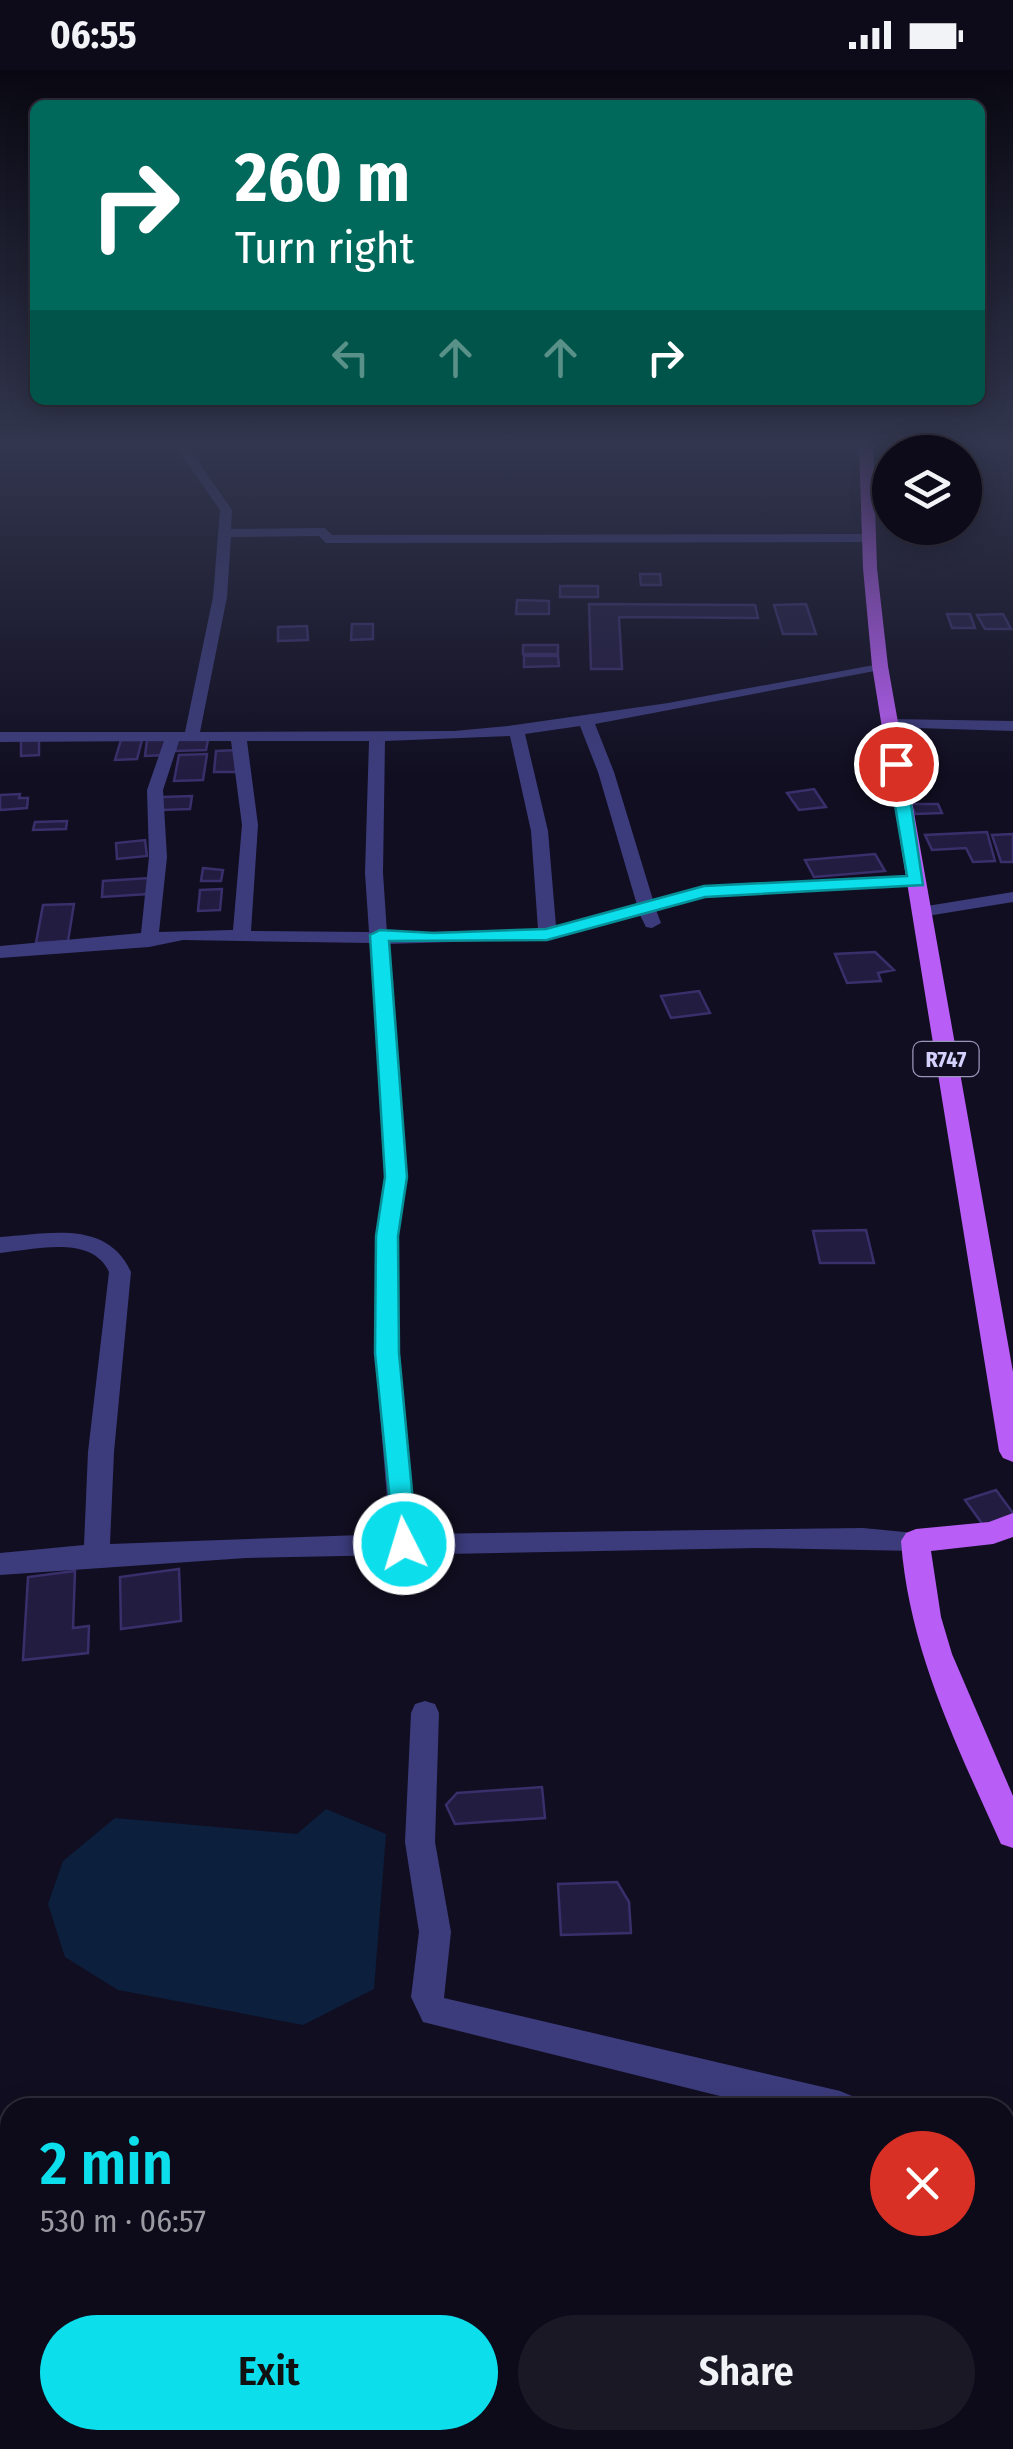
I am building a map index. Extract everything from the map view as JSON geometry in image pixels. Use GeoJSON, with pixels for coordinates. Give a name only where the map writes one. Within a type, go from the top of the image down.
{"type":"FeatureCollection","features":[{"type":"Feature","properties":{"kind":"main road","name":"R747"},"geometry":{"type":"LineString","coordinates":[[870,555],[880,666],[1013,1451]]}},
{"type":"Feature","properties":{"kind":"main road"},"geometry":{"type":"LineString","coordinates":[[1013,1524],[993,1533],[916,1541],[916,1577],[930,1638],[1013,1833]]}},
{"type":"Feature","properties":{"kind":"street"},"geometry":{"type":"LineString","coordinates":[[149,940],[158,857],[155,790],[183,734],[220,598],[223,555]]}},
{"type":"Feature","properties":{"kind":"street"},"geometry":{"type":"LineString","coordinates":[[0,737],[516,731],[586,724],[880,666]]}},
{"type":"Feature","properties":{"kind":"street"},"geometry":{"type":"LineString","coordinates":[[586,724],[613,789],[648,914]]}},
{"type":"Feature","properties":{"kind":"street"},"geometry":{"type":"LineString","coordinates":[[890,724],[1013,726]]}},
{"type":"Feature","properties":{"kind":"street"},"geometry":{"type":"LineString","coordinates":[[516,731],[530,774],[548,876],[547,934]]}},
{"type":"Feature","properties":{"kind":"street"},"geometry":{"type":"LineString","coordinates":[[238,734],[250,825],[242,936]]}},
{"type":"Feature","properties":{"kind":"street"},"geometry":{"type":"LineString","coordinates":[[377,735],[374,873],[396,1177],[387,1236],[387,1353],[404,1544]]}},
{"type":"Feature","properties":{"kind":"street"},"geometry":{"type":"LineString","coordinates":[[0,952],[242,936],[380,935],[434,939],[547,934],[648,914],[704,892],[916,881]]}},
{"type":"Feature","properties":{"kind":"street"},"geometry":{"type":"LineString","coordinates":[[922,912],[1013,897]]}},
{"type":"Feature","properties":{"kind":"street"},"geometry":{"type":"LineString","coordinates":[[0,1245],[87,1242],[110,1250],[118,1260],[97,1552]]}},
{"type":"Feature","properties":{"kind":"street"},"geometry":{"type":"LineString","coordinates":[[0,1564],[97,1552],[404,1544],[815,1535],[916,1541]]}},
{"type":"Feature","properties":{"kind":"street"},"geometry":{"type":"LineString","coordinates":[[425,1713],[420,1842],[435,1932],[426,1997],[434,2011],[798,2098]]}},
{"type":"Feature","properties":{"kind":"water"},"geometry":{"type":"Polygon","coordinates":[[[326,1809],[386,1834],[374,1989],[303,2025],[118,1990],[65,1957],[48,1904],[63,1861],[115,1818],[297,1834],[326,1809]]]}},
{"type":"Feature","properties":{"kind":"building"},"geometry":{"type":"Polygon","coordinates":[[[640,574],[660,574],[661,585],[641,585],[640,574]]]}},
{"type":"Feature","properties":{"kind":"building"},"geometry":{"type":"Polygon","coordinates":[[[560,586],[598,586],[598,597],[560,597],[560,586]]]}},
{"type":"Feature","properties":{"kind":"building"},"geometry":{"type":"Polygon","coordinates":[[[517,600],[549,601],[549,614],[516,614],[517,600]]]}},
{"type":"Feature","properties":{"kind":"building"},"geometry":{"type":"Polygon","coordinates":[[[589,604],[755,605],[758,618],[619,617],[622,669],[591,669],[589,604]]]}},
{"type":"Feature","properties":{"kind":"building"},"geometry":{"type":"Polygon","coordinates":[[[806,604],[816,634],[783,634],[774,605],[806,604]]]}},
{"type":"Feature","properties":{"kind":"building"},"geometry":{"type":"Polygon","coordinates":[[[947,614],[970,614],[975,628],[952,628],[947,614]]]}},
{"type":"Feature","properties":{"kind":"building"},"geometry":{"type":"Polygon","coordinates":[[[1003,614],[1011,629],[985,629],[977,615],[1003,614]]]}},
{"type":"Feature","properties":{"kind":"building"},"geometry":{"type":"Polygon","coordinates":[[[352,624],[373,624],[373,639],[351,640],[352,624]]]}},
{"type":"Feature","properties":{"kind":"building"},"geometry":{"type":"Polygon","coordinates":[[[307,626],[308,640],[278,641],[278,627],[307,626]]]}},
{"type":"Feature","properties":{"kind":"building"},"geometry":{"type":"Polygon","coordinates":[[[523,645],[558,645],[558,654],[523,654],[523,645]]]}},
{"type":"Feature","properties":{"kind":"building"},"geometry":{"type":"Polygon","coordinates":[[[524,656],[558,656],[559,666],[524,667],[524,656]]]}},
{"type":"Feature","properties":{"kind":"building"},"geometry":{"type":"Polygon","coordinates":[[[39,739],[39,755],[21,756],[21,740],[39,739]]]}},
{"type":"Feature","properties":{"kind":"building"},"geometry":{"type":"Polygon","coordinates":[[[121,740],[142,740],[137,759],[115,760],[121,740]]]}},
{"type":"Feature","properties":{"kind":"building"},"geometry":{"type":"Polygon","coordinates":[[[147,740],[168,740],[166,755],[145,756],[147,740]]]}},
{"type":"Feature","properties":{"kind":"building"},"geometry":{"type":"Polygon","coordinates":[[[177,740],[208,740],[206,750],[175,751],[177,740]]]}},
{"type":"Feature","properties":{"kind":"building"},"geometry":{"type":"Polygon","coordinates":[[[237,750],[236,772],[214,772],[216,751],[237,750]]]}},
{"type":"Feature","properties":{"kind":"building"},"geometry":{"type":"Polygon","coordinates":[[[207,754],[203,780],[174,781],[179,755],[207,754]]]}},
{"type":"Feature","properties":{"kind":"building"},"geometry":{"type":"Polygon","coordinates":[[[814,789],[826,807],[799,810],[787,793],[814,789]]]}},
{"type":"Feature","properties":{"kind":"building"},"geometry":{"type":"Polygon","coordinates":[[[20,794],[19,798],[28,798],[27,808],[0,810],[0,795],[20,794]]]}},
{"type":"Feature","properties":{"kind":"building"},"geometry":{"type":"Polygon","coordinates":[[[192,796],[190,809],[161,810],[162,797],[192,796]]]}},
{"type":"Feature","properties":{"kind":"building"},"geometry":{"type":"Polygon","coordinates":[[[911,804],[938,804],[942,813],[915,814],[911,804]]]}},
{"type":"Feature","properties":{"kind":"building"},"geometry":{"type":"Polygon","coordinates":[[[67,821],[66,829],[33,830],[35,822],[67,821]]]}},
{"type":"Feature","properties":{"kind":"building"},"geometry":{"type":"Polygon","coordinates":[[[987,832],[995,861],[973,862],[966,848],[932,850],[925,835],[987,832]]]}},
{"type":"Feature","properties":{"kind":"building"},"geometry":{"type":"Polygon","coordinates":[[[1013,834],[1013,862],[1001,862],[992,835],[1013,834]]]}},
{"type":"Feature","properties":{"kind":"building"},"geometry":{"type":"Polygon","coordinates":[[[145,840],[147,856],[117,859],[116,843],[145,840]]]}},
{"type":"Feature","properties":{"kind":"building"},"geometry":{"type":"Polygon","coordinates":[[[875,854],[885,871],[814,877],[805,860],[875,854]]]}},
{"type":"Feature","properties":{"kind":"building"},"geometry":{"type":"Polygon","coordinates":[[[203,868],[223,870],[221,881],[201,881],[203,868]]]}},
{"type":"Feature","properties":{"kind":"building"},"geometry":{"type":"Polygon","coordinates":[[[149,878],[148,894],[102,897],[103,881],[149,878]]]}},
{"type":"Feature","properties":{"kind":"building"},"geometry":{"type":"Polygon","coordinates":[[[222,889],[220,910],[198,911],[200,890],[222,889]]]}},
{"type":"Feature","properties":{"kind":"building"},"geometry":{"type":"Polygon","coordinates":[[[74,904],[68,941],[36,943],[43,905],[74,904]]]}},
{"type":"Feature","properties":{"kind":"building"},"geometry":{"type":"Polygon","coordinates":[[[875,952],[894,970],[878,973],[881,981],[847,983],[835,954],[875,952]]]}},
{"type":"Feature","properties":{"kind":"building"},"geometry":{"type":"Polygon","coordinates":[[[699,991],[710,1013],[671,1018],[661,996],[699,991]]]}},
{"type":"Feature","properties":{"kind":"building"},"geometry":{"type":"Polygon","coordinates":[[[866,1230],[874,1263],[820,1263],[813,1231],[866,1230]]]}},
{"type":"Feature","properties":{"kind":"building"},"geometry":{"type":"Polygon","coordinates":[[[996,1490],[1013,1513],[1013,1521],[986,1529],[965,1500],[996,1490]]]}},
{"type":"Feature","properties":{"kind":"building"},"geometry":{"type":"Polygon","coordinates":[[[179,1569],[181,1621],[121,1629],[120,1577],[179,1569]]]}},
{"type":"Feature","properties":{"kind":"building"},"geometry":{"type":"Polygon","coordinates":[[[75,1571],[73,1628],[89,1626],[88,1653],[23,1660],[28,1577],[75,1571]]]}},
{"type":"Feature","properties":{"kind":"building"},"geometry":{"type":"Polygon","coordinates":[[[542,1787],[545,1818],[455,1824],[446,1805],[457,1793],[542,1787]]]}},
{"type":"Feature","properties":{"kind":"building"},"geometry":{"type":"Polygon","coordinates":[[[617,1882],[629,1902],[631,1933],[561,1935],[558,1884],[617,1882]]]}},
{"type":"Feature","properties":{"kind":"route"},"geometry":{"type":"LineString","coordinates":[[404,1544],[387,1353],[387,1236],[396,1177],[380,935],[434,939],[547,934],[704,892],[916,881],[896,764]]}}]}
